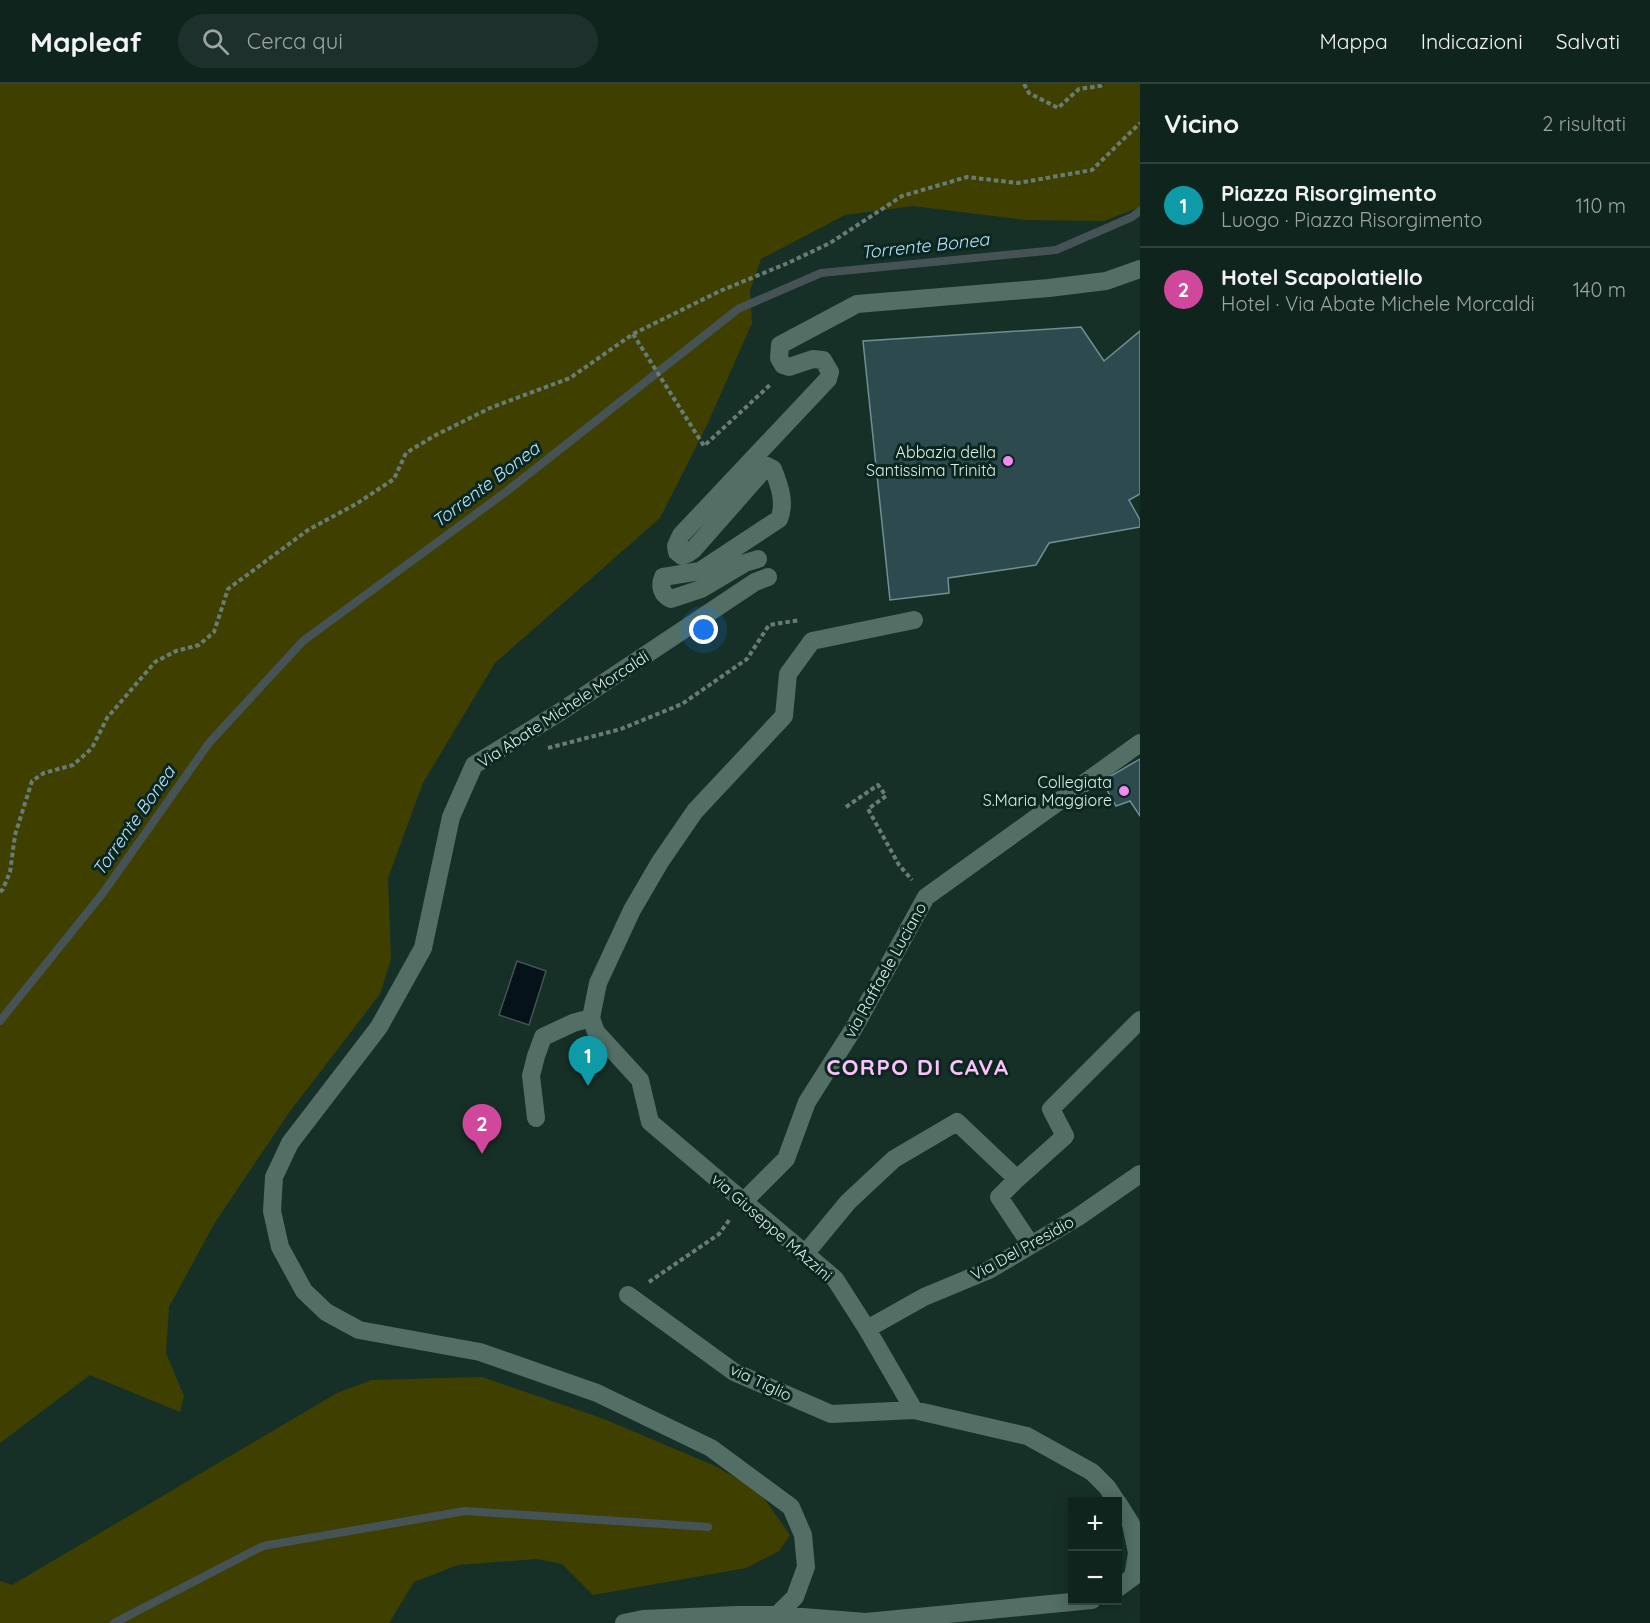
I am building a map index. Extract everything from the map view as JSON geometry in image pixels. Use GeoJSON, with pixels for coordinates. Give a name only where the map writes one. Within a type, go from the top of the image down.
{"type":"FeatureCollection","features":[{"type":"Feature","properties":{"kind":"street"},"geometry":{"type":"LineString","coordinates":[[758,559],[745,563],[701,589],[671,599],[662,592],[663,577],[700,571],[779,519],[782,513],[777,480],[773,469],[767,466],[693,550],[682,555],[677,552],[676,546],[681,535],[828,379],[830,372],[824,360],[813,359],[789,367],[783,365],[779,358],[780,345],[857,304],[1060,286],[1106,280],[1140,269]]}},
{"type":"Feature","properties":{"kind":"street","name":"Via Abate Michele Morcaldi"},"geometry":{"type":"LineString","coordinates":[[768,577],[755,582],[560,712],[474,765],[451,817],[423,948],[379,1027],[290,1143],[274,1177],[273,1211],[280,1247],[304,1291],[326,1312],[359,1330],[480,1352],[597,1394],[711,1448],[791,1507],[803,1535],[806,1567],[795,1597],[777,1615]]}},
{"type":"Feature","properties":{"kind":"street"},"geometry":{"type":"LineString","coordinates":[[536,1118],[531,1076],[543,1037],[573,1023],[591,1018],[598,984],[632,910],[654,872],[695,812],[783,716],[788,674],[812,641],[914,620]]}},
{"type":"Feature","properties":{"kind":"street","name":"via Raffaele Luciano"},"geometry":{"type":"LineString","coordinates":[[743,1202],[786,1159],[807,1102],[854,1028],[926,897],[1140,743]]}},
{"type":"Feature","properties":{"kind":"street","name":"via Giuseppe MAzzini"},"geometry":{"type":"LineString","coordinates":[[591,1018],[596,1032],[640,1080],[650,1122],[835,1280],[867,1329],[914,1410]]}},
{"type":"Feature","properties":{"kind":"street"},"geometry":{"type":"LineString","coordinates":[[1031,1245],[999,1197],[1065,1136],[1051,1108],[1140,1020]]}},
{"type":"Feature","properties":{"kind":"street"},"geometry":{"type":"LineString","coordinates":[[805,1254],[848,1202],[894,1159],[957,1122],[1017,1179]]}},
{"type":"Feature","properties":{"kind":"street","name":"Via Del Presidio"},"geometry":{"type":"LineString","coordinates":[[867,1329],[924,1296],[989,1270],[1078,1217],[1140,1174]]}},
{"type":"Feature","properties":{"kind":"street","name":"via Tiglio"},"geometry":{"type":"LineString","coordinates":[[628,1295],[734,1372],[831,1414],[914,1410],[1027,1436],[1092,1472],[1114,1497]]}},
{"type":"Feature","properties":{"kind":"street","name":"via Tiglio"},"geometry":{"type":"LineString","coordinates":[[1122,1510],[1131,1524],[1137,1553],[1133,1577],[1122,1585]]}},
{"type":"Feature","properties":{"kind":"street"},"geometry":{"type":"LineString","coordinates":[[624,1623],[643,1619],[737,1615],[777,1615],[866,1622],[1068,1602]]}},
{"type":"Feature","properties":{"kind":"path"},"geometry":{"type":"LineString","coordinates":[[1024,84],[1029,93],[1058,108],[1079,89],[1104,84]]}},
{"type":"Feature","properties":{"kind":"path"},"geometry":{"type":"LineString","coordinates":[[0,892],[10,872],[15,835],[32,781],[44,772],[73,765],[92,748],[107,718],[155,662],[176,651],[199,645],[214,632],[228,589],[308,530],[356,504],[394,479],[406,453],[490,408],[570,378],[633,334],[720,291],[830,243],[902,196],[967,177],[1017,183],[1092,170],[1140,123]]}},
{"type":"Feature","properties":{"kind":"path"},"geometry":{"type":"LineString","coordinates":[[633,334],[704,446],[789,367]]}},
{"type":"Feature","properties":{"kind":"path"},"geometry":{"type":"LineString","coordinates":[[516,740],[534,752],[621,729],[682,704],[747,659],[769,624],[802,620]]}},
{"type":"Feature","properties":{"kind":"path"},"geometry":{"type":"LineString","coordinates":[[846,807],[878,785],[886,796],[868,809],[899,865],[926,897]]}},
{"type":"Feature","properties":{"kind":"path"},"geometry":{"type":"LineString","coordinates":[[628,1295],[719,1234],[743,1202]]}},
{"type":"Feature","properties":{"kind":"shaded area"},"geometry":{"type":"Polygon","coordinates":[[[0,84],[1140,84],[1140,207],[1104,221],[1026,220],[913,206],[845,215],[761,259],[750,291],[752,323],[707,425],[660,518],[495,663],[423,783],[388,878],[391,959],[380,994],[288,1114],[214,1224],[169,1307],[166,1353],[184,1396],[180,1412],[90,1375],[0,1443],[0,84]]]}},
{"type":"Feature","properties":{"kind":"shaded area"},"geometry":{"type":"Polygon","coordinates":[[[517,961],[546,971],[529,1025],[499,1015],[517,961]]]}},
{"type":"Feature","properties":{"kind":"shaded area"},"geometry":{"type":"Polygon","coordinates":[[[482,1377],[604,1419],[715,1466],[759,1491],[790,1535],[779,1551],[746,1568],[593,1595],[562,1564],[536,1559],[458,1565],[414,1582],[389,1623],[0,1623],[0,1581],[12,1585],[337,1393],[372,1380],[482,1377]]]}},
{"type":"Feature","properties":{"kind":"building","name":"Abbazia della Santissima Trinità"},"geometry":{"type":"Polygon","coordinates":[[[1081,327],[1104,361],[1140,331],[1140,494],[1129,500],[1140,520],[1140,527],[1049,543],[1036,565],[948,578],[949,593],[890,600],[863,341],[1081,327]]]}},
{"type":"Feature","properties":{"kind":"building","name":"Collegiata S.Maria Maggiore"},"geometry":{"type":"Polygon","coordinates":[[[1140,759],[1140,816],[1130,801],[1116,806],[1102,781],[1140,759]]]}},
{"type":"Feature","properties":{"kind":"waterway","name":"Torrente Bonea"},"geometry":{"type":"LineString","coordinates":[[0,1021],[103,893],[209,743],[303,641],[507,491],[738,309],[821,273],[1056,250],[1132,217],[1140,211]]}},
{"type":"Feature","properties":{"kind":"waterway"},"geometry":{"type":"LineString","coordinates":[[114,1623],[263,1546],[465,1511],[708,1527]]}},
{"type":"Feature","properties":{"kind":"place","name":"Abbazia della Santissima Trinità"},"geometry":{"type":"Point","coordinates":[1008,461]}},
{"type":"Feature","properties":{"kind":"place","name":"Collegiata S.Maria Maggiore"},"geometry":{"type":"Point","coordinates":[1124,791]}},
{"type":"Feature","properties":{"kind":"place","name":"Piazza Risorgimento"},"geometry":{"type":"Point","coordinates":[588,1086]}},
{"type":"Feature","properties":{"kind":"place","name":"Hotel Scapolatiello"},"geometry":{"type":"Point","coordinates":[482,1154]}},
{"type":"Feature","properties":{"kind":"district","name":"CORPO DI CAVA"},"geometry":{"type":"Point","coordinates":[918,1067]}}]}
